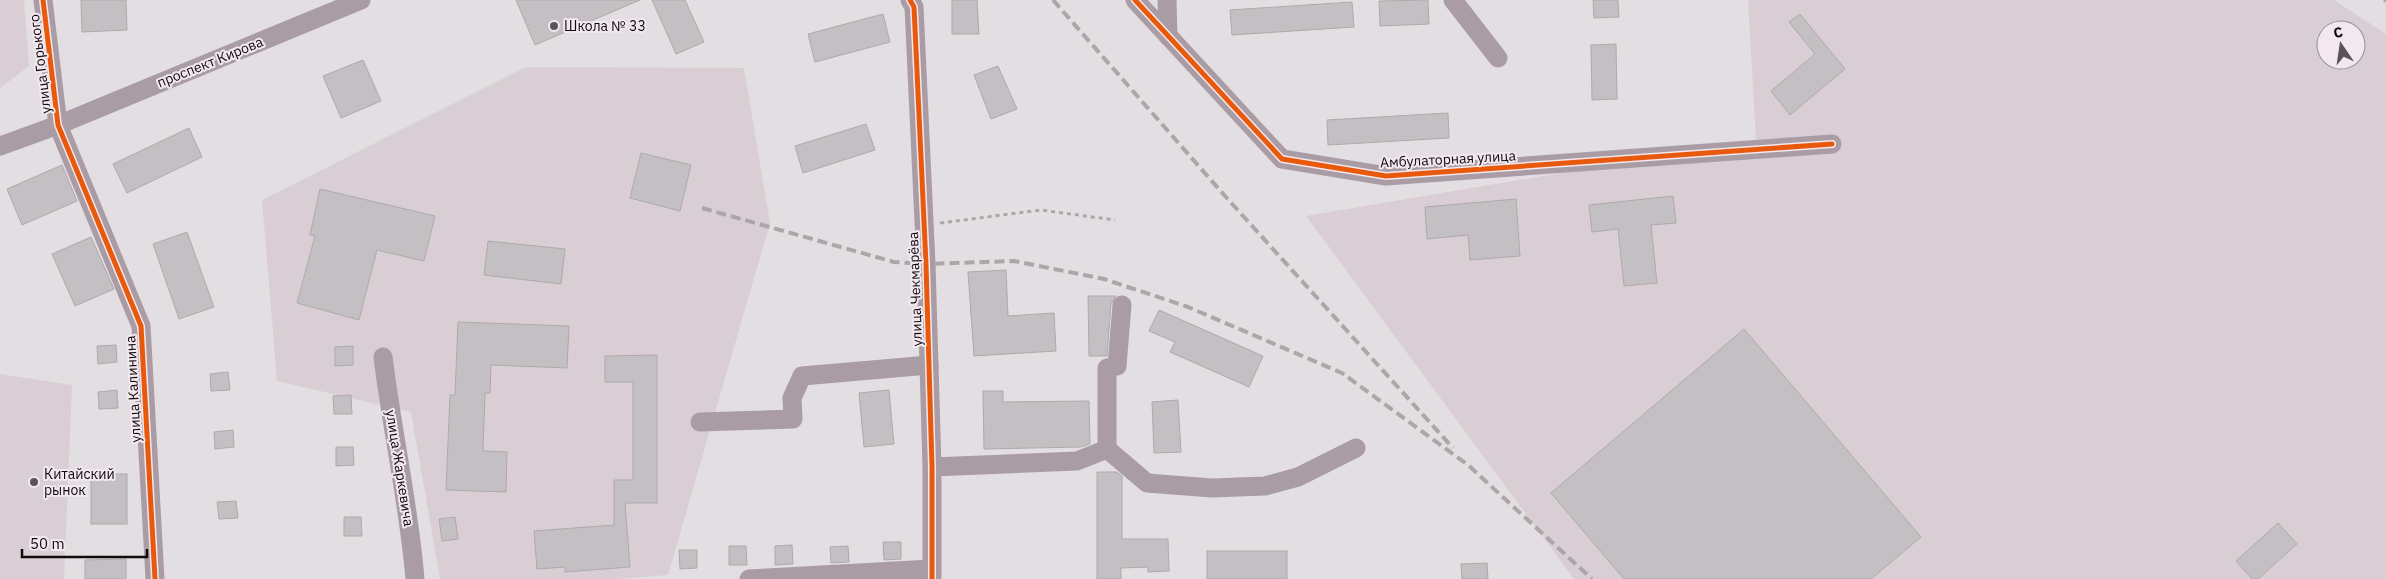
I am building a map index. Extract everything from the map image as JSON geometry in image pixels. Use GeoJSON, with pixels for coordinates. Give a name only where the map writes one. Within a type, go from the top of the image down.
{"type":"FeatureCollection","features":[{"type":"Feature","properties":{"kind":"street","name":"улица Горького"},"geometry":{"type":"LineString","coordinates":[[43,0],[58,125]]}},
{"type":"Feature","properties":{"kind":"street","name":"проспект Кирова"},"geometry":{"type":"LineString","coordinates":[[0,146],[58,125],[361,0]]}},
{"type":"Feature","properties":{"kind":"street","name":"улица Чекмарёва"},"geometry":{"type":"LineString","coordinates":[[910,0],[914,7],[924,226],[932,468],[931,574]]}},
{"type":"Feature","properties":{"kind":"street","name":"Амбулаторная улица"},"geometry":{"type":"LineString","coordinates":[[1135,0],[1282,160],[1386,176],[1832,144]]}},
{"type":"Feature","properties":{"kind":"street"},"geometry":{"type":"LineString","coordinates":[[1167,0],[1168,36]]}},
{"type":"Feature","properties":{"kind":"street"},"geometry":{"type":"LineString","coordinates":[[1453,0],[1498,58]]}},
{"type":"Feature","properties":{"kind":"street","name":"улица Калинина"},"geometry":{"type":"LineString","coordinates":[[58,125],[141,326],[155,579]]}},
{"type":"Feature","properties":{"kind":"street"},"geometry":{"type":"LineString","coordinates":[[1122,305],[1117,366],[1107,368],[1107,449],[1147,483],[1212,488],[1265,486],[1298,476],[1356,448]]}},
{"type":"Feature","properties":{"kind":"street","name":"улица Жаркевича"},"geometry":{"type":"LineString","coordinates":[[383,357],[392,429],[412,538],[415,579]]}},
{"type":"Feature","properties":{"kind":"street"},"geometry":{"type":"LineString","coordinates":[[700,422],[793,419],[792,398],[802,376],[929,365]]}},
{"type":"Feature","properties":{"kind":"street"},"geometry":{"type":"LineString","coordinates":[[932,468],[1077,461],[1107,449]]}},
{"type":"Feature","properties":{"kind":"street"},"geometry":{"type":"LineString","coordinates":[[750,579],[931,574]]}},
{"type":"Feature","properties":{"kind":"path"},"geometry":{"type":"LineString","coordinates":[[924,226],[1041,210],[1116,220]]}},
{"type":"Feature","properties":{"kind":"shaded area"},"geometry":{"type":"Polygon","coordinates":[[[0,0],[24,0],[29,66],[0,88],[0,0]]]}},
{"type":"Feature","properties":{"kind":"shaded area"},"geometry":{"type":"Polygon","coordinates":[[[1748,0],[2334,0],[2365,20],[2316,20],[2316,70],[2366,70],[2366,21],[2386,34],[2386,579],[1574,579],[1306,216],[1756,140],[1748,0]]]}},
{"type":"Feature","properties":{"kind":"shaded area"},"geometry":{"type":"Polygon","coordinates":[[[526,67],[744,68],[770,223],[668,575],[618,579],[440,579],[411,412],[277,381],[262,200],[526,67]]]}},
{"type":"Feature","properties":{"kind":"shaded area","name":"Китайский рынок"},"geometry":{"type":"Polygon","coordinates":[[[0,374],[72,385],[64,579],[0,579],[0,374]]]}},
{"type":"Feature","properties":{"kind":"building"},"geometry":{"type":"Polygon","coordinates":[[[81,0],[126,0],[127,30],[82,32],[81,0]]]}},
{"type":"Feature","properties":{"kind":"building","name":"Школа № 33"},"geometry":{"type":"Polygon","coordinates":[[[516,0],[640,0],[535,45],[516,0]]]}},
{"type":"Feature","properties":{"kind":"building","name":"Школа № 33"},"geometry":{"type":"Polygon","coordinates":[[[652,0],[685,0],[704,42],[676,54],[652,0]]]}},
{"type":"Feature","properties":{"kind":"building"},"geometry":{"type":"Polygon","coordinates":[[[952,0],[977,0],[979,34],[952,34],[952,0]]]}},
{"type":"Feature","properties":{"kind":"building"},"geometry":{"type":"Polygon","coordinates":[[[1428,0],[1429,24],[1380,26],[1379,1],[1428,0]]]}},
{"type":"Feature","properties":{"kind":"building"},"geometry":{"type":"Polygon","coordinates":[[[1593,0],[1618,0],[1619,17],[1594,18],[1593,0]]]}},
{"type":"Feature","properties":{"kind":"building"},"geometry":{"type":"Polygon","coordinates":[[[1352,2],[1354,27],[1232,35],[1230,10],[1352,2]]]}},
{"type":"Feature","properties":{"kind":"building"},"geometry":{"type":"Polygon","coordinates":[[[883,14],[890,42],[815,62],[808,34],[883,14]]]}},
{"type":"Feature","properties":{"kind":"building"},"geometry":{"type":"Polygon","coordinates":[[[1800,14],[1845,69],[1790,115],[1771,91],[1815,54],[1789,22],[1800,14]]]}},
{"type":"Feature","properties":{"kind":"building"},"geometry":{"type":"Polygon","coordinates":[[[1616,44],[1617,99],[1592,100],[1591,45],[1616,44]]]}},
{"type":"Feature","properties":{"kind":"building"},"geometry":{"type":"Polygon","coordinates":[[[363,60],[381,101],[341,118],[323,76],[363,60]]]}},
{"type":"Feature","properties":{"kind":"building"},"geometry":{"type":"Polygon","coordinates":[[[998,66],[1017,109],[991,119],[974,75],[998,66]]]}},
{"type":"Feature","properties":{"kind":"building"},"geometry":{"type":"Polygon","coordinates":[[[1448,113],[1449,138],[1328,145],[1327,120],[1448,113]]]}},
{"type":"Feature","properties":{"kind":"building"},"geometry":{"type":"Polygon","coordinates":[[[866,124],[875,150],[803,173],[795,146],[866,124]]]}},
{"type":"Feature","properties":{"kind":"building"},"geometry":{"type":"Polygon","coordinates":[[[189,128],[202,157],[127,193],[113,164],[189,128]]]}},
{"type":"Feature","properties":{"kind":"building"},"geometry":{"type":"Polygon","coordinates":[[[641,153],[691,165],[680,211],[630,198],[641,153]]]}},
{"type":"Feature","properties":{"kind":"building"},"geometry":{"type":"Polygon","coordinates":[[[62,165],[77,201],[22,225],[7,189],[62,165]]]}},
{"type":"Feature","properties":{"kind":"building"},"geometry":{"type":"Polygon","coordinates":[[[320,189],[435,216],[424,261],[377,250],[359,320],[297,303],[315,236],[310,235],[320,189]]]}},
{"type":"Feature","properties":{"kind":"building"},"geometry":{"type":"Polygon","coordinates":[[[1673,196],[1676,223],[1651,225],[1657,283],[1624,286],[1618,229],[1592,232],[1589,205],[1673,196]]]}},
{"type":"Feature","properties":{"kind":"building"},"geometry":{"type":"Polygon","coordinates":[[[1516,199],[1520,256],[1470,260],[1468,235],[1427,239],[1425,207],[1516,199]]]}},
{"type":"Feature","properties":{"kind":"building"},"geometry":{"type":"Polygon","coordinates":[[[187,232],[214,307],[179,319],[153,244],[187,232]]]}},
{"type":"Feature","properties":{"kind":"building"},"geometry":{"type":"Polygon","coordinates":[[[91,237],[114,289],[75,306],[52,254],[91,237]]]}},
{"type":"Feature","properties":{"kind":"building"},"geometry":{"type":"Polygon","coordinates":[[[488,241],[565,249],[561,284],[484,275],[488,241]]]}},
{"type":"Feature","properties":{"kind":"building"},"geometry":{"type":"Polygon","coordinates":[[[1006,270],[1008,316],[1054,313],[1056,351],[974,356],[968,272],[1006,270]]]}},
{"type":"Feature","properties":{"kind":"building"},"geometry":{"type":"Polygon","coordinates":[[[1088,296],[1116,296],[1111,304],[1107,356],[1089,356],[1088,296]]]}},
{"type":"Feature","properties":{"kind":"building"},"geometry":{"type":"Polygon","coordinates":[[[1159,310],[1263,356],[1249,387],[1170,352],[1175,342],[1149,331],[1159,310]]]}},
{"type":"Feature","properties":{"kind":"building"},"geometry":{"type":"Polygon","coordinates":[[[458,322],[569,326],[567,368],[491,365],[490,393],[485,393],[483,451],[507,452],[506,492],[446,490],[450,395],[455,395],[458,322]]]}},
{"type":"Feature","properties":{"kind":"building"},"geometry":{"type":"Polygon","coordinates":[[[1744,329],[1921,537],[1871,579],[1624,579],[1551,493],[1744,329]]]}},
{"type":"Feature","properties":{"kind":"building"},"geometry":{"type":"Polygon","coordinates":[[[116,345],[117,362],[98,364],[97,346],[116,345]]]}},
{"type":"Feature","properties":{"kind":"building"},"geometry":{"type":"Polygon","coordinates":[[[353,346],[353,365],[335,366],[335,347],[353,346]]]}},
{"type":"Feature","properties":{"kind":"building"},"geometry":{"type":"Polygon","coordinates":[[[657,355],[657,503],[625,503],[630,567],[565,572],[565,567],[537,569],[534,531],[614,525],[614,480],[633,480],[633,382],[605,382],[605,356],[657,355]]]}},
{"type":"Feature","properties":{"kind":"building"},"geometry":{"type":"Polygon","coordinates":[[[228,372],[230,390],[211,391],[210,374],[228,372]]]}},
{"type":"Feature","properties":{"kind":"building"},"geometry":{"type":"Polygon","coordinates":[[[117,390],[118,408],[99,409],[98,392],[117,390]]]}},
{"type":"Feature","properties":{"kind":"building"},"geometry":{"type":"Polygon","coordinates":[[[889,390],[894,444],[864,447],[859,393],[889,390]]]}},
{"type":"Feature","properties":{"kind":"building"},"geometry":{"type":"Polygon","coordinates":[[[983,391],[1003,391],[1003,402],[1089,401],[1090,444],[1081,447],[984,449],[983,391]]]}},
{"type":"Feature","properties":{"kind":"building"},"geometry":{"type":"Polygon","coordinates":[[[351,395],[352,414],[334,414],[333,396],[351,395]]]}},
{"type":"Feature","properties":{"kind":"building"},"geometry":{"type":"Polygon","coordinates":[[[1178,400],[1181,452],[1154,453],[1152,402],[1178,400]]]}},
{"type":"Feature","properties":{"kind":"building"},"geometry":{"type":"Polygon","coordinates":[[[233,430],[234,447],[215,449],[214,432],[233,430]]]}},
{"type":"Feature","properties":{"kind":"building"},"geometry":{"type":"Polygon","coordinates":[[[336,447],[353,447],[354,465],[336,466],[336,447]]]}},
{"type":"Feature","properties":{"kind":"building"},"geometry":{"type":"Polygon","coordinates":[[[1097,472],[1117,472],[1122,476],[1122,539],[1168,539],[1169,571],[1148,572],[1148,567],[1121,568],[1121,579],[1097,579],[1097,472]]]}},
{"type":"Feature","properties":{"kind":"building"},"geometry":{"type":"Polygon","coordinates":[[[91,474],[127,474],[127,524],[91,524],[91,474]]]}},
{"type":"Feature","properties":{"kind":"building"},"geometry":{"type":"Polygon","coordinates":[[[236,501],[238,518],[219,519],[217,502],[236,501]]]}},
{"type":"Feature","properties":{"kind":"building"},"geometry":{"type":"Polygon","coordinates":[[[344,517],[361,517],[362,536],[344,536],[344,517]]]}},
{"type":"Feature","properties":{"kind":"building"},"geometry":{"type":"Polygon","coordinates":[[[455,517],[458,539],[442,541],[439,519],[455,517]]]}},
{"type":"Feature","properties":{"kind":"building"},"geometry":{"type":"Polygon","coordinates":[[[2278,523],[2297,544],[2258,579],[2252,579],[2236,561],[2278,523]]]}},
{"type":"Feature","properties":{"kind":"building"},"geometry":{"type":"Polygon","coordinates":[[[883,542],[901,542],[901,559],[884,560],[883,542]]]}},
{"type":"Feature","properties":{"kind":"building"},"geometry":{"type":"Polygon","coordinates":[[[792,545],[793,564],[775,565],[775,546],[792,545]]]}},
{"type":"Feature","properties":{"kind":"building"},"geometry":{"type":"Polygon","coordinates":[[[729,546],[746,546],[747,565],[729,565],[729,546]]]}},
{"type":"Feature","properties":{"kind":"building"},"geometry":{"type":"Polygon","coordinates":[[[848,546],[849,562],[831,563],[830,547],[848,546]]]}},
{"type":"Feature","properties":{"kind":"building"},"geometry":{"type":"Polygon","coordinates":[[[679,550],[697,550],[697,568],[680,569],[679,550]]]}},
{"type":"Feature","properties":{"kind":"building"},"geometry":{"type":"Polygon","coordinates":[[[1207,551],[1287,551],[1287,579],[1207,579],[1207,551]]]}},
{"type":"Feature","properties":{"kind":"building"},"geometry":{"type":"Polygon","coordinates":[[[126,559],[126,579],[85,579],[85,560],[126,559]]]}},
{"type":"Feature","properties":{"kind":"building"},"geometry":{"type":"Polygon","coordinates":[[[1487,563],[1488,579],[1462,579],[1461,564],[1487,563]]]}},
{"type":"Feature","properties":{"kind":"railway"},"geometry":{"type":"LineString","coordinates":[[1053,0],[1225,196],[1453,448]]}},
{"type":"Feature","properties":{"kind":"railway"},"geometry":{"type":"LineString","coordinates":[[702,208],[894,262],[926,264],[1014,261],[1104,279],[1188,307],[1342,373],[1468,465],[1592,579]]}},
{"type":"Feature","properties":{"kind":"cycle path"},"geometry":{"type":"LineString","coordinates":[[43,0],[58,125],[141,326],[155,579]]}},
{"type":"Feature","properties":{"kind":"cycle path"},"geometry":{"type":"LineString","coordinates":[[910,0],[914,7],[926,264],[932,467],[932,579]]}},
{"type":"Feature","properties":{"kind":"cycle path"},"geometry":{"type":"LineString","coordinates":[[1135,0],[1282,159],[1386,176],[1832,144]]}},
{"type":"Feature","properties":{"kind":"place","name":"Школа № 33"},"geometry":{"type":"Point","coordinates":[554,26]}},
{"type":"Feature","properties":{"kind":"place","name":"Китайский рынок"},"geometry":{"type":"Point","coordinates":[34,482]}}]}
